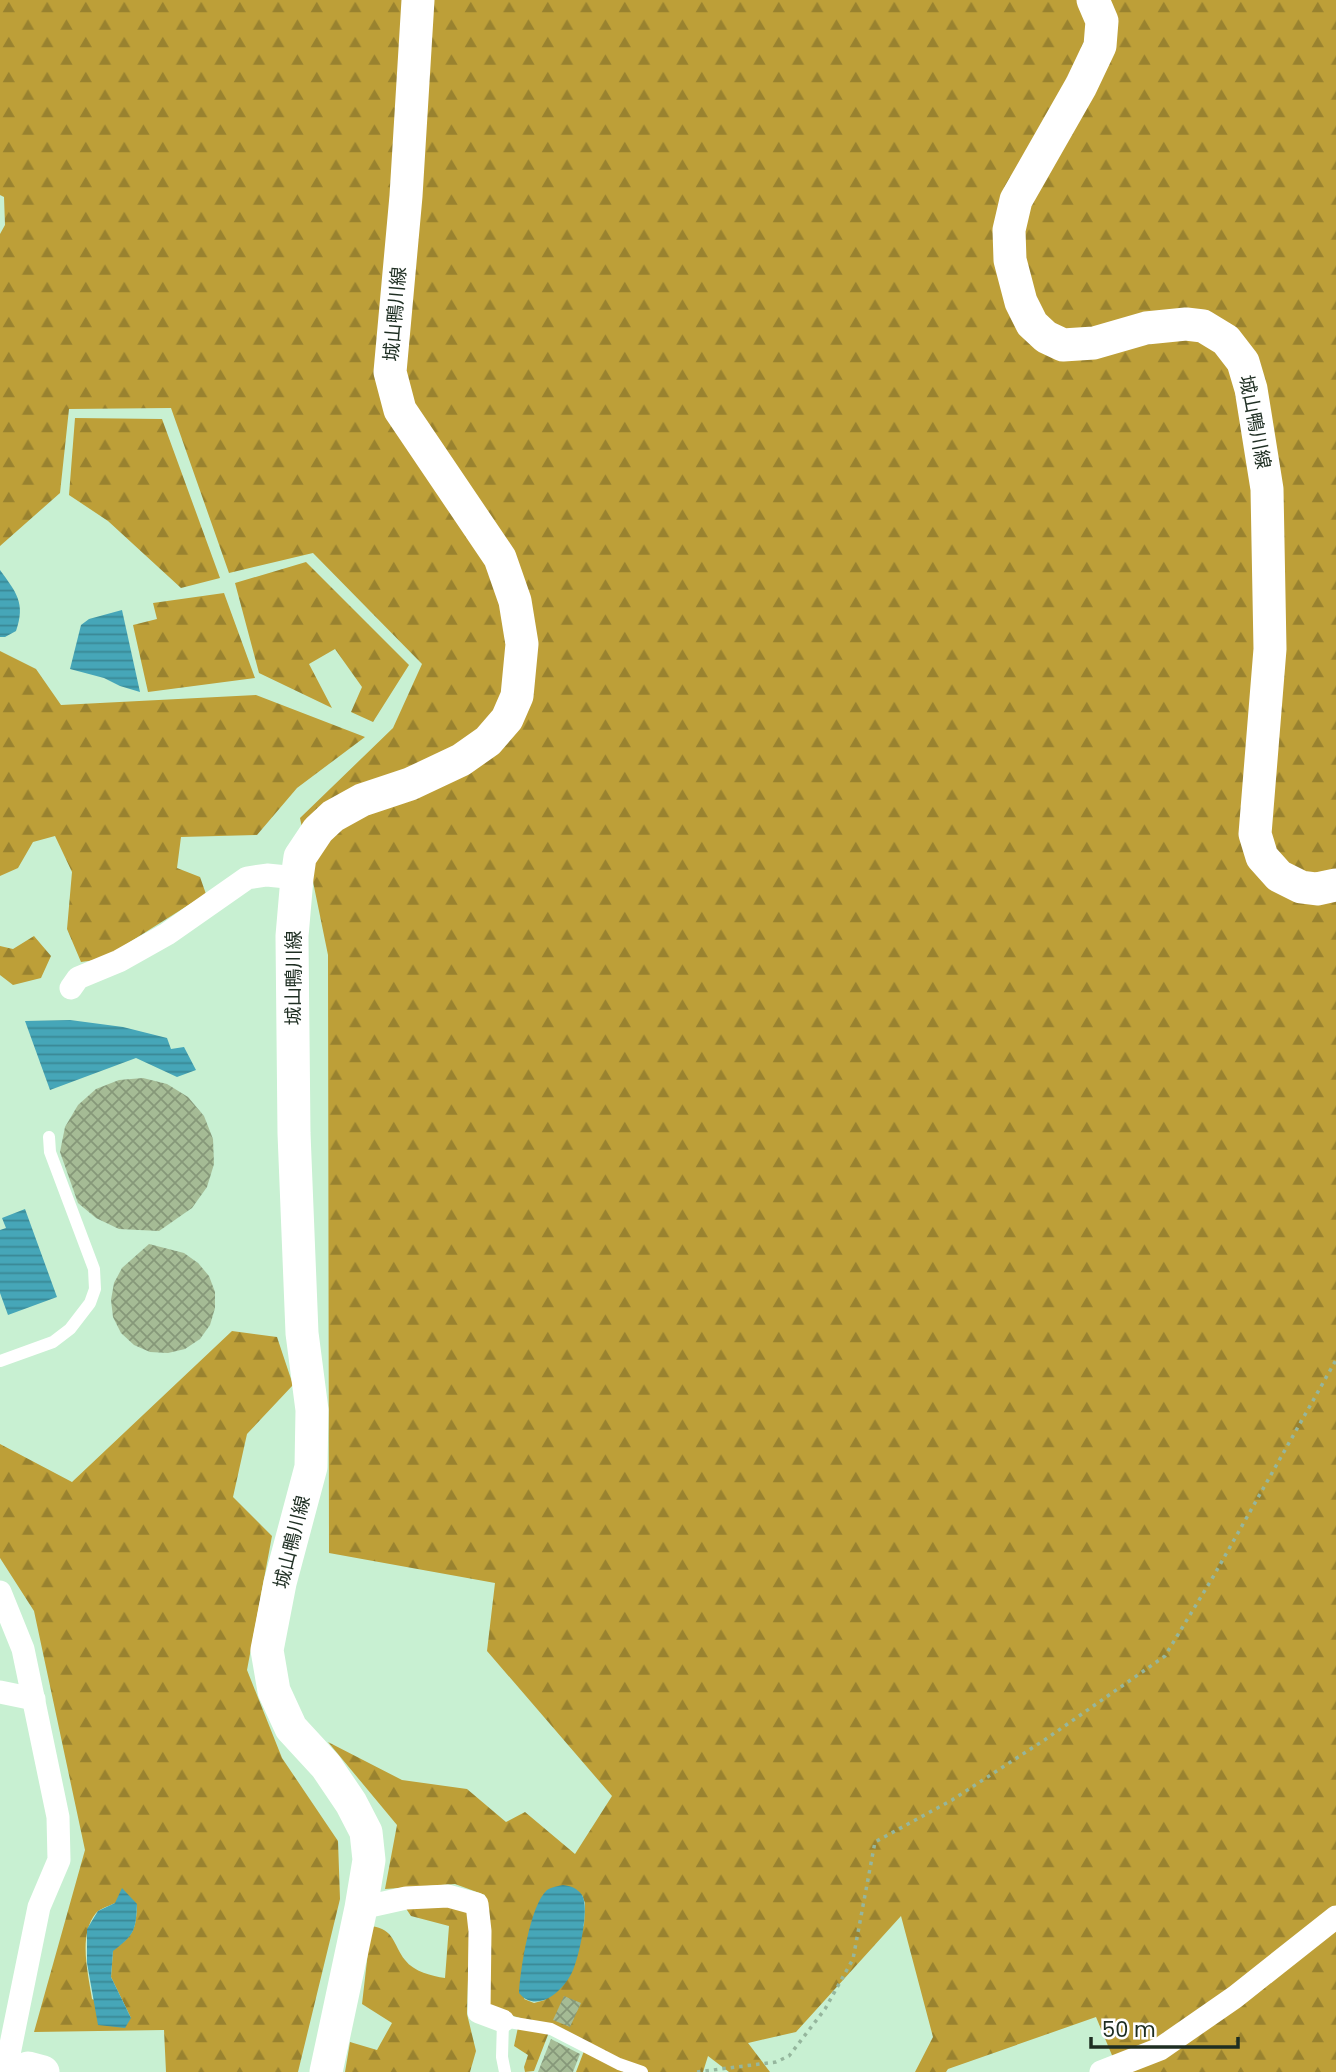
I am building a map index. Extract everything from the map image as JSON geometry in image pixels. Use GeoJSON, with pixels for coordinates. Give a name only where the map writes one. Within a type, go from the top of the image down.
{"type":"FeatureCollection","features":[{"type":"Feature","properties":{"kind":"main road","name":"城山鴨川線"},"geometry":{"type":"LineString","coordinates":[[326,2072],[362,1908],[369,1860],[366,1832],[351,1803],[326,1766],[291,1728],[274,1691],[267,1650],[280,1583],[311,1467],[312,1410],[302,1333],[293,1133],[292,936],[297,878],[300,857],[318,830],[332,816],[362,800],[410,784],[461,760],[488,741],[507,719],[517,696],[522,644],[515,601],[500,558],[400,410],[390,372],[406,196],[418,0]]}},
{"type":"Feature","properties":{"kind":"main road","name":"城山鴨川線"},"geometry":{"type":"LineString","coordinates":[[1093,0],[1102,20],[1100,46],[1081,86],[1016,200],[1009,230],[1010,260],[1018,291],[1032,324],[1046,337],[1063,345],[1094,343],[1146,328],[1186,324],[1203,326],[1226,340],[1243,362],[1251,388],[1267,489],[1270,649],[1255,834],[1262,857],[1279,876],[1301,887],[1317,889],[1336,885]]}},
{"type":"Feature","properties":{"kind":"main road"},"geometry":{"type":"LineString","coordinates":[[8,2065],[43,2072]]}},
{"type":"Feature","properties":{"kind":"street"},"geometry":{"type":"LineString","coordinates":[[71,988],[78,978],[119,961],[167,934],[247,878],[267,875],[297,878]]}},
{"type":"Feature","properties":{"kind":"street"},"geometry":{"type":"LineString","coordinates":[[0,1592],[23,1649],[58,1817],[58,1860],[39,1907],[8,2065]]}},
{"type":"Feature","properties":{"kind":"street"},"geometry":{"type":"LineString","coordinates":[[0,1692],[34,1699]]}},
{"type":"Feature","properties":{"kind":"street"},"geometry":{"type":"LineString","coordinates":[[362,1908],[406,1898],[448,1896],[477,1904],[480,1931],[479,2012],[503,2021]]}},
{"type":"Feature","properties":{"kind":"street"},"geometry":{"type":"LineString","coordinates":[[1101,2072],[1160,2049],[1235,1997],[1336,1917]]}},
{"type":"Feature","properties":{"kind":"lane"},"geometry":{"type":"LineString","coordinates":[[0,1361],[53,1342],[70,1329],[90,1303],[95,1289],[93,1269],[50,1152],[49,1138]]}},
{"type":"Feature","properties":{"kind":"lane"},"geometry":{"type":"LineString","coordinates":[[505,2072],[502,2057],[503,2021],[551,2029],[619,2064],[642,2072]]}},
{"type":"Feature","properties":{"kind":"path"},"geometry":{"type":"LineString","coordinates":[[697,2072],[765,2064],[789,2056],[825,2009],[853,1959],[875,1842],[964,1793],[1164,1656],[1213,1577],[1336,1360]]}},
{"type":"Feature","properties":{"kind":"green space"},"geometry":{"type":"Polygon","coordinates":[[[0,0],[1336,0],[1336,2072],[1119,2072],[1096,2017],[948,2069],[946,2072],[915,2072],[933,2037],[901,1916],[796,2032],[748,2043],[770,2072],[729,2072],[708,2056],[703,2072],[576,2072],[584,2051],[551,2027],[534,2071],[525,2072],[528,2055],[514,2046],[520,2018],[487,2008],[485,1895],[455,1884],[385,1889],[397,1825],[328,1742],[402,1780],[467,1789],[506,1822],[525,1812],[575,1854],[612,1796],[487,1651],[495,1583],[329,1553],[328,955],[300,818],[393,728],[422,664],[313,553],[229,573],[171,408],[69,409],[60,493],[0,546],[0,234],[5,225],[4,197],[0,195],[0,0]],[[582,1895],[524,1999],[534,2003],[545,2000],[584,1925],[585,1903],[582,1895]]]}},
{"type":"Feature","properties":{"kind":"green space"},"geometry":{"type":"Polygon","coordinates":[[[75,418],[162,419],[220,578],[181,588],[108,521],[69,495],[75,418]]]}},
{"type":"Feature","properties":{"kind":"green space"},"geometry":{"type":"Polygon","coordinates":[[[306,562],[409,665],[373,722],[351,712],[362,687],[335,649],[309,664],[332,708],[259,673],[235,583],[306,562]]]}},
{"type":"Feature","properties":{"kind":"green space"},"geometry":{"type":"Polygon","coordinates":[[[224,593],[255,678],[148,692],[133,625],[157,619],[153,603],[224,593]]]}},
{"type":"Feature","properties":{"kind":"green space"},"geometry":{"type":"Polygon","coordinates":[[[0,651],[36,669],[61,705],[256,695],[365,737],[297,788],[257,835],[181,837],[177,868],[200,877],[206,894],[103,959],[81,962],[67,929],[72,872],[55,836],[33,842],[18,868],[0,876],[0,651]]]}},
{"type":"Feature","properties":{"kind":"green space"},"geometry":{"type":"Polygon","coordinates":[[[34,936],[51,956],[41,978],[13,985],[0,975],[0,946],[13,949],[34,936]]]}},
{"type":"Feature","properties":{"kind":"green space"},"geometry":{"type":"Polygon","coordinates":[[[232,1331],[277,1337],[293,1385],[247,1434],[233,1497],[272,1536],[247,1670],[282,1758],[338,1841],[340,1899],[298,2072],[166,2072],[164,2030],[34,2032],[85,1850],[34,1611],[0,1558],[0,1444],[72,1482],[232,1331]],[[115,1903],[98,1911],[90,1922],[86,1943],[92,1999],[131,2018],[111,1977],[113,1950],[132,1931],[137,1904],[115,1903]]]}},
{"type":"Feature","properties":{"kind":"green space"},"geometry":{"type":"Polygon","coordinates":[[[443,1904],[470,1911],[467,2014],[476,2051],[470,2072],[345,2072],[350,2042],[377,2050],[392,2023],[362,2004],[371,1926],[389,1934],[413,1968],[445,1978],[449,1926],[411,1916],[405,1907],[443,1904]]]}},
{"type":"Feature","properties":{"kind":"water"},"geometry":{"type":"Polygon","coordinates":[[[0,570],[15,592],[20,605],[16,631],[5,637],[0,637],[0,570]]]}},
{"type":"Feature","properties":{"kind":"water"},"geometry":{"type":"Polygon","coordinates":[[[122,610],[140,692],[70,669],[81,625],[89,619],[122,610]]]}},
{"type":"Feature","properties":{"kind":"water"},"geometry":{"type":"Polygon","coordinates":[[[70,1020],[123,1027],[167,1038],[171,1049],[184,1047],[196,1070],[177,1077],[136,1058],[50,1090],[25,1021],[70,1020]]]}},
{"type":"Feature","properties":{"kind":"water"},"geometry":{"type":"Polygon","coordinates":[[[25,1209],[57,1297],[8,1315],[0,1293],[0,1230],[6,1228],[2,1218],[25,1209]]]}},
{"type":"Feature","properties":{"kind":"water"},"geometry":{"type":"Polygon","coordinates":[[[563,1885],[578,1891],[584,1901],[583,1932],[578,1954],[564,1985],[550,1997],[534,2002],[519,1993],[527,1939],[541,1898],[547,1890],[563,1885]]]}},
{"type":"Feature","properties":{"kind":"water"},"geometry":{"type":"Polygon","coordinates":[[[122,1888],[137,1904],[132,1932],[113,1951],[111,1977],[131,2018],[125,2028],[98,2025],[87,1963],[87,1929],[98,1911],[115,1903],[122,1888]]]}},
{"type":"Feature","properties":{"kind":"building"},"geometry":{"type":"Polygon","coordinates":[[[143,1078],[167,1084],[188,1097],[204,1116],[213,1139],[214,1164],[207,1187],[192,1208],[159,1231],[119,1229],[96,1218],[78,1203],[60,1152],[65,1127],[78,1105],[96,1089],[119,1080],[143,1078]]]}},
{"type":"Feature","properties":{"kind":"building"},"geometry":{"type":"Polygon","coordinates":[[[149,1244],[184,1253],[198,1263],[209,1276],[215,1292],[215,1308],[210,1325],[200,1339],[185,1349],[168,1353],[150,1352],[134,1345],[121,1333],[113,1317],[111,1300],[114,1283],[122,1268],[149,1244]]]}},
{"type":"Feature","properties":{"kind":"building"},"geometry":{"type":"Polygon","coordinates":[[[564,1996],[581,2003],[570,2027],[553,2020],[564,1996]]]}},
{"type":"Feature","properties":{"kind":"building"},"geometry":{"type":"Polygon","coordinates":[[[551,2039],[580,2054],[573,2072],[538,2072],[551,2039]]]}}]}
